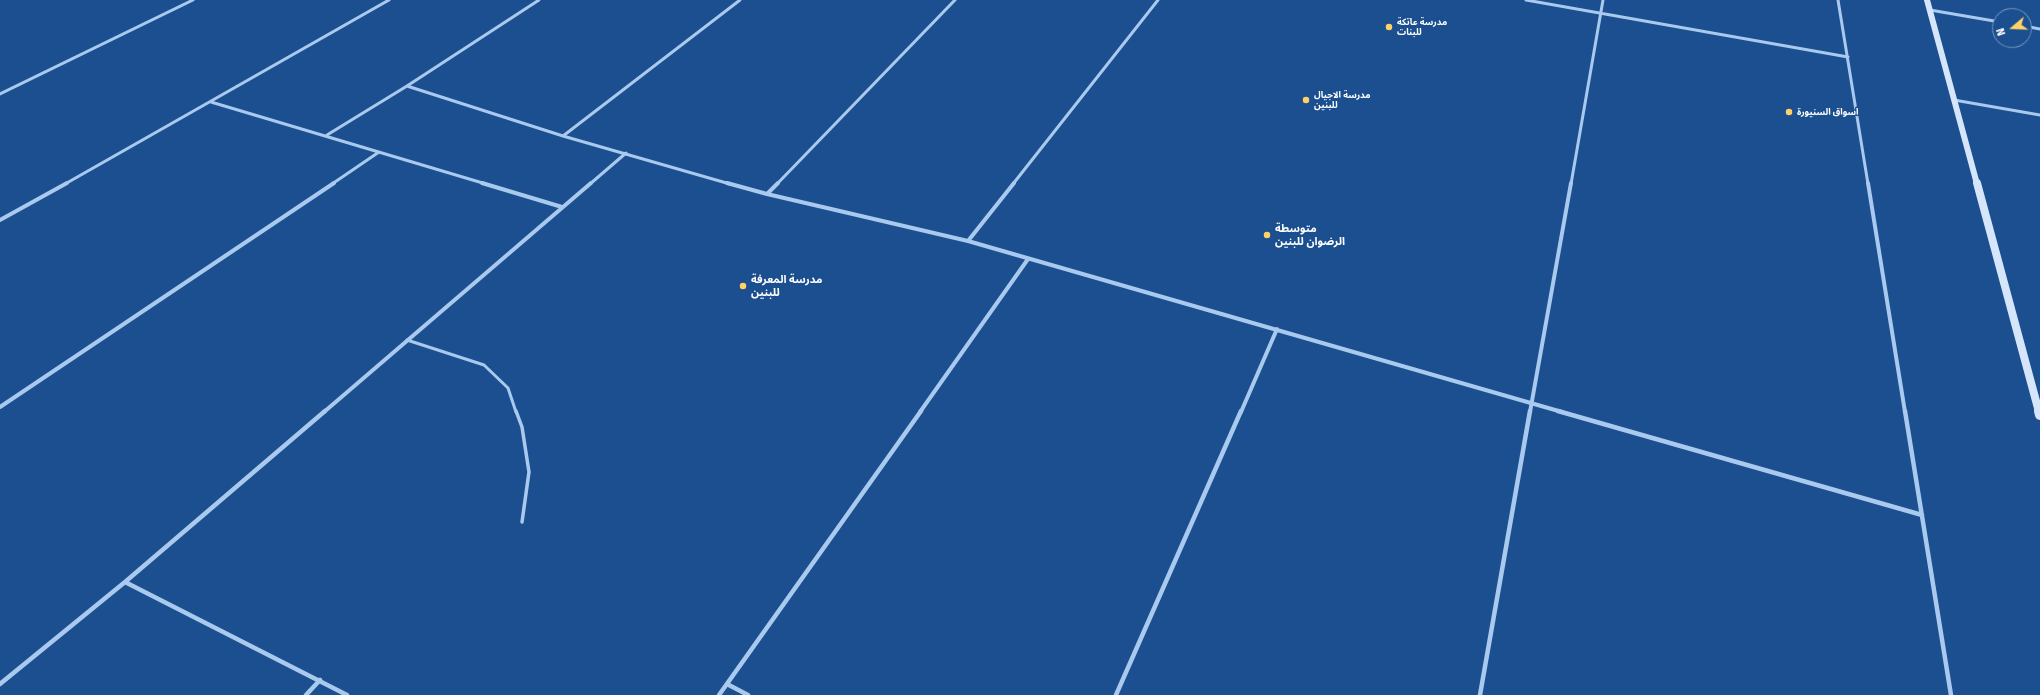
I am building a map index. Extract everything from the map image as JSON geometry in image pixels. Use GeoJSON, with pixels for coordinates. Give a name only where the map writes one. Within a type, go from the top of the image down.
{"type":"FeatureCollection","features":[{"type":"Feature","properties":{"kind":"street"},"geometry":{"type":"LineString","coordinates":[[0,94],[193,0]]}},
{"type":"Feature","properties":{"kind":"street"},"geometry":{"type":"LineString","coordinates":[[0,220],[212,102],[389,0]]}},
{"type":"Feature","properties":{"kind":"street"},"geometry":{"type":"LineString","coordinates":[[327,135],[407,86],[539,0]]}},
{"type":"Feature","properties":{"kind":"street"},"geometry":{"type":"LineString","coordinates":[[563,136],[740,0]]}},
{"type":"Feature","properties":{"kind":"street"},"geometry":{"type":"LineString","coordinates":[[767,194],[955,0]]}},
{"type":"Feature","properties":{"kind":"street"},"geometry":{"type":"LineString","coordinates":[[968,241],[1158,0]]}},
{"type":"Feature","properties":{"kind":"street"},"geometry":{"type":"LineString","coordinates":[[1526,0],[1848,57]]}},
{"type":"Feature","properties":{"kind":"street"},"geometry":{"type":"LineString","coordinates":[[1480,695],[1602,14],[1603,0]]}},
{"type":"Feature","properties":{"kind":"street"},"geometry":{"type":"LineString","coordinates":[[1838,0],[1951,695]]}},
{"type":"Feature","properties":{"kind":"street"},"geometry":{"type":"LineString","coordinates":[[1927,0],[2040,415]]}},
{"type":"Feature","properties":{"kind":"street"},"geometry":{"type":"LineString","coordinates":[[1930,10],[1992,21]]}},
{"type":"Feature","properties":{"kind":"street"},"geometry":{"type":"LineString","coordinates":[[407,86],[563,136],[767,194],[968,241],[1922,515]]}},
{"type":"Feature","properties":{"kind":"street"},"geometry":{"type":"LineString","coordinates":[[1954,100],[2040,115]]}},
{"type":"Feature","properties":{"kind":"street"},"geometry":{"type":"LineString","coordinates":[[212,102],[327,135],[562,207]]}},
{"type":"Feature","properties":{"kind":"street"},"geometry":{"type":"LineString","coordinates":[[0,407],[379,152]]}},
{"type":"Feature","properties":{"kind":"street"},"geometry":{"type":"LineString","coordinates":[[0,684],[125,582],[626,153]]}},
{"type":"Feature","properties":{"kind":"street"},"geometry":{"type":"LineString","coordinates":[[719,695],[1028,259]]}},
{"type":"Feature","properties":{"kind":"street"},"geometry":{"type":"LineString","coordinates":[[1116,695],[1277,329]]}},
{"type":"Feature","properties":{"kind":"street"},"geometry":{"type":"LineString","coordinates":[[125,582],[347,695]]}},
{"type":"Feature","properties":{"kind":"street"},"geometry":{"type":"LineString","coordinates":[[306,695],[320,680]]}},
{"type":"Feature","properties":{"kind":"street"},"geometry":{"type":"LineString","coordinates":[[727,684],[748,695]]}},
{"type":"Feature","properties":{"kind":"lane"},"geometry":{"type":"LineString","coordinates":[[407,340],[484,365],[508,388],[522,427],[529,472],[522,522]]}},
{"type":"Feature","properties":{"kind":"place","name":"مدرسة عاتكة للبنات"},"geometry":{"type":"Point","coordinates":[1389,27]}},
{"type":"Feature","properties":{"kind":"place","name":"مدرسة الاجيال للبنين"},"geometry":{"type":"Point","coordinates":[1306,100]}},
{"type":"Feature","properties":{"kind":"place","name":"اسواق السنيورة"},"geometry":{"type":"Point","coordinates":[1789,112]}},
{"type":"Feature","properties":{"kind":"place","name":"متوسطة الرضوان للبنين"},"geometry":{"type":"Point","coordinates":[1267,235]}},
{"type":"Feature","properties":{"kind":"place","name":"مدرسة المعرفة للبنين"},"geometry":{"type":"Point","coordinates":[743,286]}}]}
